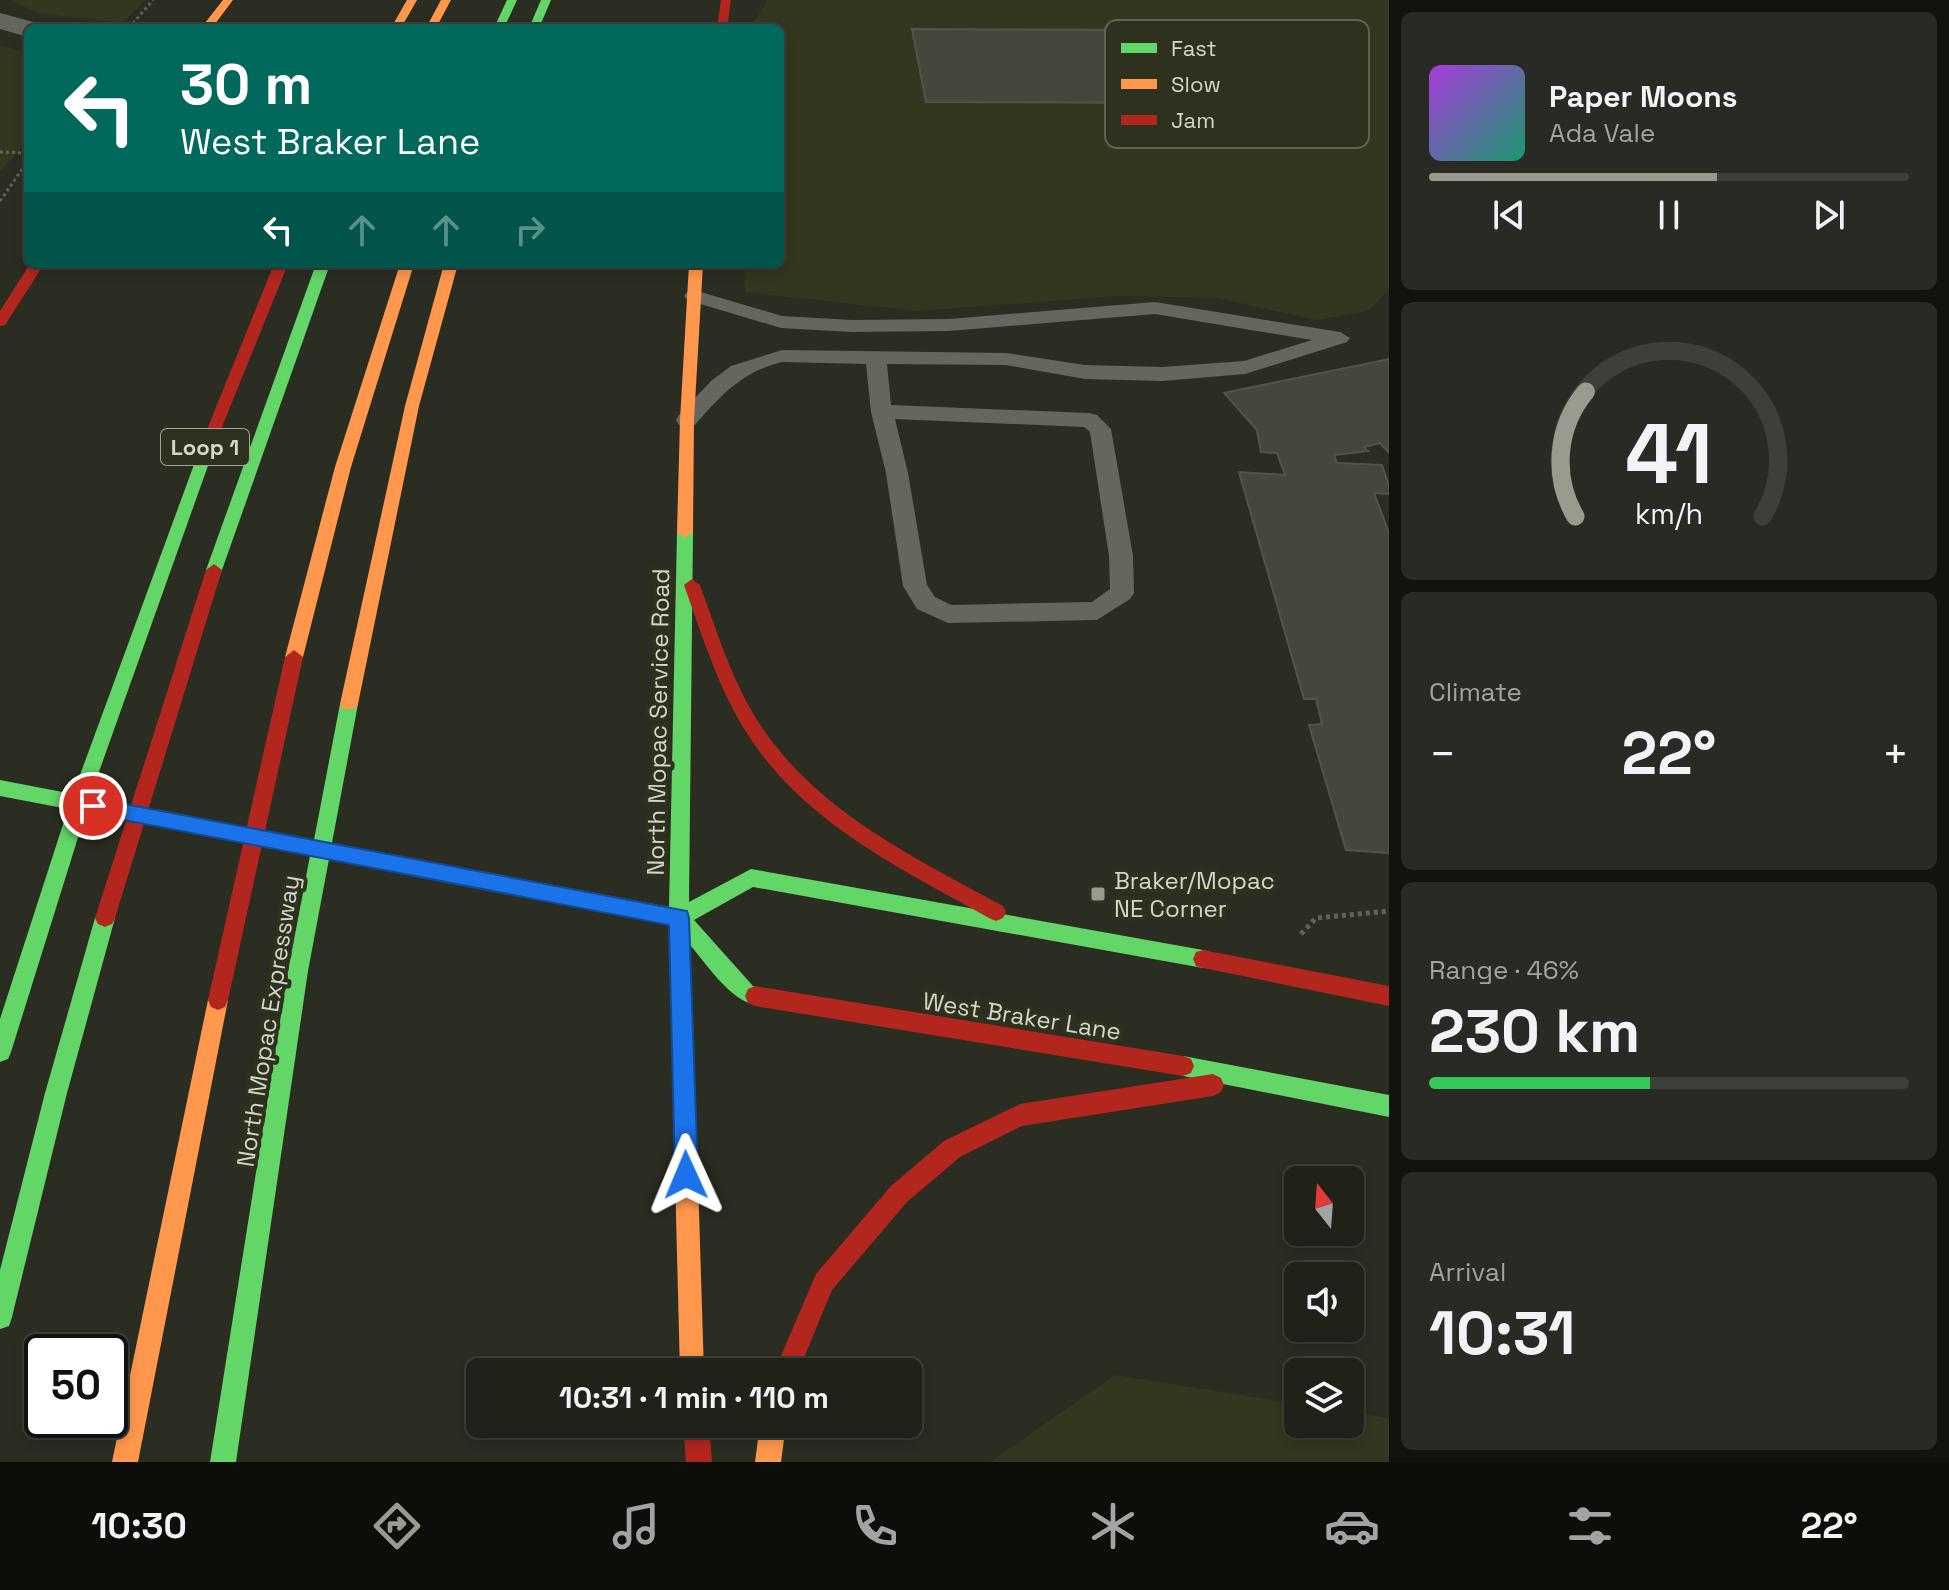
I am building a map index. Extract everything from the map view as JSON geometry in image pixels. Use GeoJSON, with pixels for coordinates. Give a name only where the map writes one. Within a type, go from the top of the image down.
{"type":"FeatureCollection","features":[{"type":"Feature","properties":{"kind":"main road"},"geometry":{"type":"LineString","coordinates":[[209,24],[228,0]]}},
{"type":"Feature","properties":{"kind":"main road"},"geometry":{"type":"LineString","coordinates":[[398,24],[412,0]]}},
{"type":"Feature","properties":{"kind":"main road"},"geometry":{"type":"LineString","coordinates":[[433,24],[446,0]]}},
{"type":"Feature","properties":{"kind":"main road"},"geometry":{"type":"LineString","coordinates":[[501,24],[512,0]]}},
{"type":"Feature","properties":{"kind":"main road"},"geometry":{"type":"LineString","coordinates":[[536,24],[546,0]]}},
{"type":"Feature","properties":{"kind":"main road"},"geometry":{"type":"LineString","coordinates":[[723,24],[726,0]]}},
{"type":"Feature","properties":{"kind":"main road"},"geometry":{"type":"LineString","coordinates":[[0,322],[34,268]]}},
{"type":"Feature","properties":{"kind":"main road","name":"Loop 1"},"geometry":{"type":"LineString","coordinates":[[0,1052],[27,960],[136,633],[216,418],[279,268]]}},
{"type":"Feature","properties":{"kind":"main road"},"geometry":{"type":"LineString","coordinates":[[0,1317],[76,1019],[191,635],[266,414],[321,268]]}},
{"type":"Feature","properties":{"kind":"main road"},"geometry":{"type":"LineString","coordinates":[[125,1462],[199,1081],[295,649],[363,401],[406,268]]}},
{"type":"Feature","properties":{"kind":"main road","name":"North Mopac Expressway"},"geometry":{"type":"LineString","coordinates":[[223,1462],[298,971],[355,670],[412,406],[450,268]]}},
{"type":"Feature","properties":{"kind":"main road","name":"North Mopac Service Road"},"geometry":{"type":"LineString","coordinates":[[692,1358],[679,918],[687,420],[696,268]]}},
{"type":"Feature","properties":{"kind":"main road"},"geometry":{"type":"LineString","coordinates":[[685,566],[730,683],[767,750],[797,782],[877,846],[1026,928]]}},
{"type":"Feature","properties":{"kind":"main road"},"geometry":{"type":"LineString","coordinates":[[0,788],[679,918],[751,878],[1389,996]]}},
{"type":"Feature","properties":{"kind":"main road","name":"West Braker Lane"},"geometry":{"type":"LineString","coordinates":[[679,918],[748,995],[1259,1079],[1389,1106]]}},
{"type":"Feature","properties":{"kind":"main road"},"geometry":{"type":"LineString","coordinates":[[792,1358],[824,1282],[899,1194],[952,1149],[1020,1115],[1259,1079]]}},
{"type":"Feature","properties":{"kind":"main road"},"geometry":{"type":"LineString","coordinates":[[697,1438],[699,1462]]}},
{"type":"Feature","properties":{"kind":"main road"},"geometry":{"type":"LineString","coordinates":[[768,1462],[771,1438]]}},
{"type":"Feature","properties":{"kind":"street"},"geometry":{"type":"LineString","coordinates":[[0,21],[24,28]]}},
{"type":"Feature","properties":{"kind":"lane"},"geometry":{"type":"LineString","coordinates":[[687,420],[728,374],[753,362],[782,356],[1006,359],[1085,372],[1162,374],[1245,367],[1340,338],[1155,308],[1022,321],[852,326],[781,322],[694,296]]}},
{"type":"Feature","properties":{"kind":"lane"},"geometry":{"type":"LineString","coordinates":[[876,357],[882,412],[897,473],[915,586],[926,603],[948,614],[1097,611],[1122,593],[1121,556],[1100,429],[1089,420],[882,412]]}},
{"type":"Feature","properties":{"kind":"path"},"geometry":{"type":"LineString","coordinates":[[132,24],[153,0]]}},
{"type":"Feature","properties":{"kind":"path"},"geometry":{"type":"LineString","coordinates":[[0,152],[24,153]]}},
{"type":"Feature","properties":{"kind":"path"},"geometry":{"type":"LineString","coordinates":[[0,201],[24,167]]}},
{"type":"Feature","properties":{"kind":"path"},"geometry":{"type":"LineString","coordinates":[[1300,935],[1311,919],[1321,915],[1351,917],[1389,911]]}},
{"type":"Feature","properties":{"kind":"shaded area"},"geometry":{"type":"Polygon","coordinates":[[[10,0],[146,0],[122,23],[38,13],[10,0]]]}},
{"type":"Feature","properties":{"kind":"shaded area"},"geometry":{"type":"Polygon","coordinates":[[[767,0],[1389,0],[1389,291],[1367,311],[1317,320],[1217,298],[1119,296],[917,311],[745,292],[744,268],[784,268],[784,24],[752,24],[767,0]]]}},
{"type":"Feature","properties":{"kind":"shaded area"},"geometry":{"type":"Polygon","coordinates":[[[0,46],[24,51],[24,144],[0,172],[0,46]]]}},
{"type":"Feature","properties":{"kind":"shaded area"},"geometry":{"type":"Polygon","coordinates":[[[1115,1375],[1284,1402],[1284,1438],[1364,1438],[1364,1414],[1389,1418],[1389,1462],[990,1462],[1115,1375]]]}},
{"type":"Feature","properties":{"kind":"building"},"geometry":{"type":"Polygon","coordinates":[[[912,29],[1105,30],[1105,103],[926,102],[912,29]]]}},
{"type":"Feature","properties":{"kind":"building"},"geometry":{"type":"Polygon","coordinates":[[[1389,359],[1389,453],[1380,443],[1364,447],[1368,451],[1334,455],[1337,463],[1382,465],[1389,486],[1389,494],[1374,493],[1389,533],[1389,853],[1346,850],[1309,725],[1322,724],[1316,699],[1304,699],[1239,472],[1285,475],[1277,453],[1261,452],[1257,430],[1224,393],[1389,359]]]}},
{"type":"Feature","properties":{"kind":"traffic: fast"},"geometry":{"type":"LineString","coordinates":[[501,24],[512,0]]}},
{"type":"Feature","properties":{"kind":"traffic: fast"},"geometry":{"type":"LineString","coordinates":[[536,24],[546,0]]}},
{"type":"Feature","properties":{"kind":"traffic: fast"},"geometry":{"type":"LineString","coordinates":[[214,570],[322,268]]}},
{"type":"Feature","properties":{"kind":"traffic: fast"},"geometry":{"type":"LineString","coordinates":[[0,1052],[95,753],[213,432]]}},
{"type":"Feature","properties":{"kind":"traffic: fast"},"geometry":{"type":"LineString","coordinates":[[682,1019],[679,918],[685,532]]}},
{"type":"Feature","properties":{"kind":"traffic: fast"},"geometry":{"type":"LineString","coordinates":[[223,1462],[298,971],[349,704]]}},
{"type":"Feature","properties":{"kind":"traffic: fast"},"geometry":{"type":"LineString","coordinates":[[0,788],[679,918],[748,995],[755,996]]}},
{"type":"Feature","properties":{"kind":"traffic: fast"},"geometry":{"type":"LineString","coordinates":[[679,918],[751,878],[1203,959]]}},
{"type":"Feature","properties":{"kind":"traffic: fast"},"geometry":{"type":"LineString","coordinates":[[0,1317],[56,1093],[105,918]]}},
{"type":"Feature","properties":{"kind":"traffic: fast"},"geometry":{"type":"LineString","coordinates":[[1183,1066],[1389,1106]]}},
{"type":"Feature","properties":{"kind":"traffic: slow"},"geometry":{"type":"LineString","coordinates":[[209,24],[228,0]]}},
{"type":"Feature","properties":{"kind":"traffic: slow"},"geometry":{"type":"LineString","coordinates":[[398,24],[412,0]]}},
{"type":"Feature","properties":{"kind":"traffic: slow"},"geometry":{"type":"LineString","coordinates":[[433,24],[446,0]]}},
{"type":"Feature","properties":{"kind":"traffic: slow"},"geometry":{"type":"LineString","coordinates":[[294,657],[343,467],[406,268]]}},
{"type":"Feature","properties":{"kind":"traffic: slow"},"geometry":{"type":"LineString","coordinates":[[349,704],[412,406],[450,268]]}},
{"type":"Feature","properties":{"kind":"traffic: slow"},"geometry":{"type":"LineString","coordinates":[[685,532],[687,420],[696,268]]}},
{"type":"Feature","properties":{"kind":"traffic: slow"},"geometry":{"type":"LineString","coordinates":[[125,1462],[218,1000]]}},
{"type":"Feature","properties":{"kind":"traffic: slow"},"geometry":{"type":"LineString","coordinates":[[682,1019],[692,1358]]}},
{"type":"Feature","properties":{"kind":"traffic: slow"},"geometry":{"type":"LineString","coordinates":[[768,1462],[771,1438]]}},
{"type":"Feature","properties":{"kind":"traffic: jam"},"geometry":{"type":"LineString","coordinates":[[723,24],[726,0]]}},
{"type":"Feature","properties":{"kind":"traffic: jam"},"geometry":{"type":"LineString","coordinates":[[0,322],[34,268]]}},
{"type":"Feature","properties":{"kind":"traffic: jam"},"geometry":{"type":"LineString","coordinates":[[213,432],[279,268]]}},
{"type":"Feature","properties":{"kind":"traffic: jam"},"geometry":{"type":"LineString","coordinates":[[105,918],[214,570]]}},
{"type":"Feature","properties":{"kind":"traffic: jam"},"geometry":{"type":"LineString","coordinates":[[692,585],[737,700],[780,765],[806,792],[866,838],[996,912]]}},
{"type":"Feature","properties":{"kind":"traffic: jam"},"geometry":{"type":"LineString","coordinates":[[218,1000],[294,657]]}},
{"type":"Feature","properties":{"kind":"traffic: jam"},"geometry":{"type":"LineString","coordinates":[[1203,959],[1389,996]]}},
{"type":"Feature","properties":{"kind":"traffic: jam"},"geometry":{"type":"LineString","coordinates":[[755,996],[1183,1066]]}},
{"type":"Feature","properties":{"kind":"traffic: jam"},"geometry":{"type":"LineString","coordinates":[[792,1358],[824,1282],[899,1194],[952,1149],[1020,1115],[1213,1085]]}},
{"type":"Feature","properties":{"kind":"traffic: jam"},"geometry":{"type":"LineString","coordinates":[[697,1438],[699,1462]]}},
{"type":"Feature","properties":{"kind":"place","name":"Braker/Mopac NE Corner"},"geometry":{"type":"Point","coordinates":[1098,894]}},
{"type":"Feature","properties":{"kind":"route"},"geometry":{"type":"LineString","coordinates":[[93,806],[679,918],[686,1175]]}}]}
